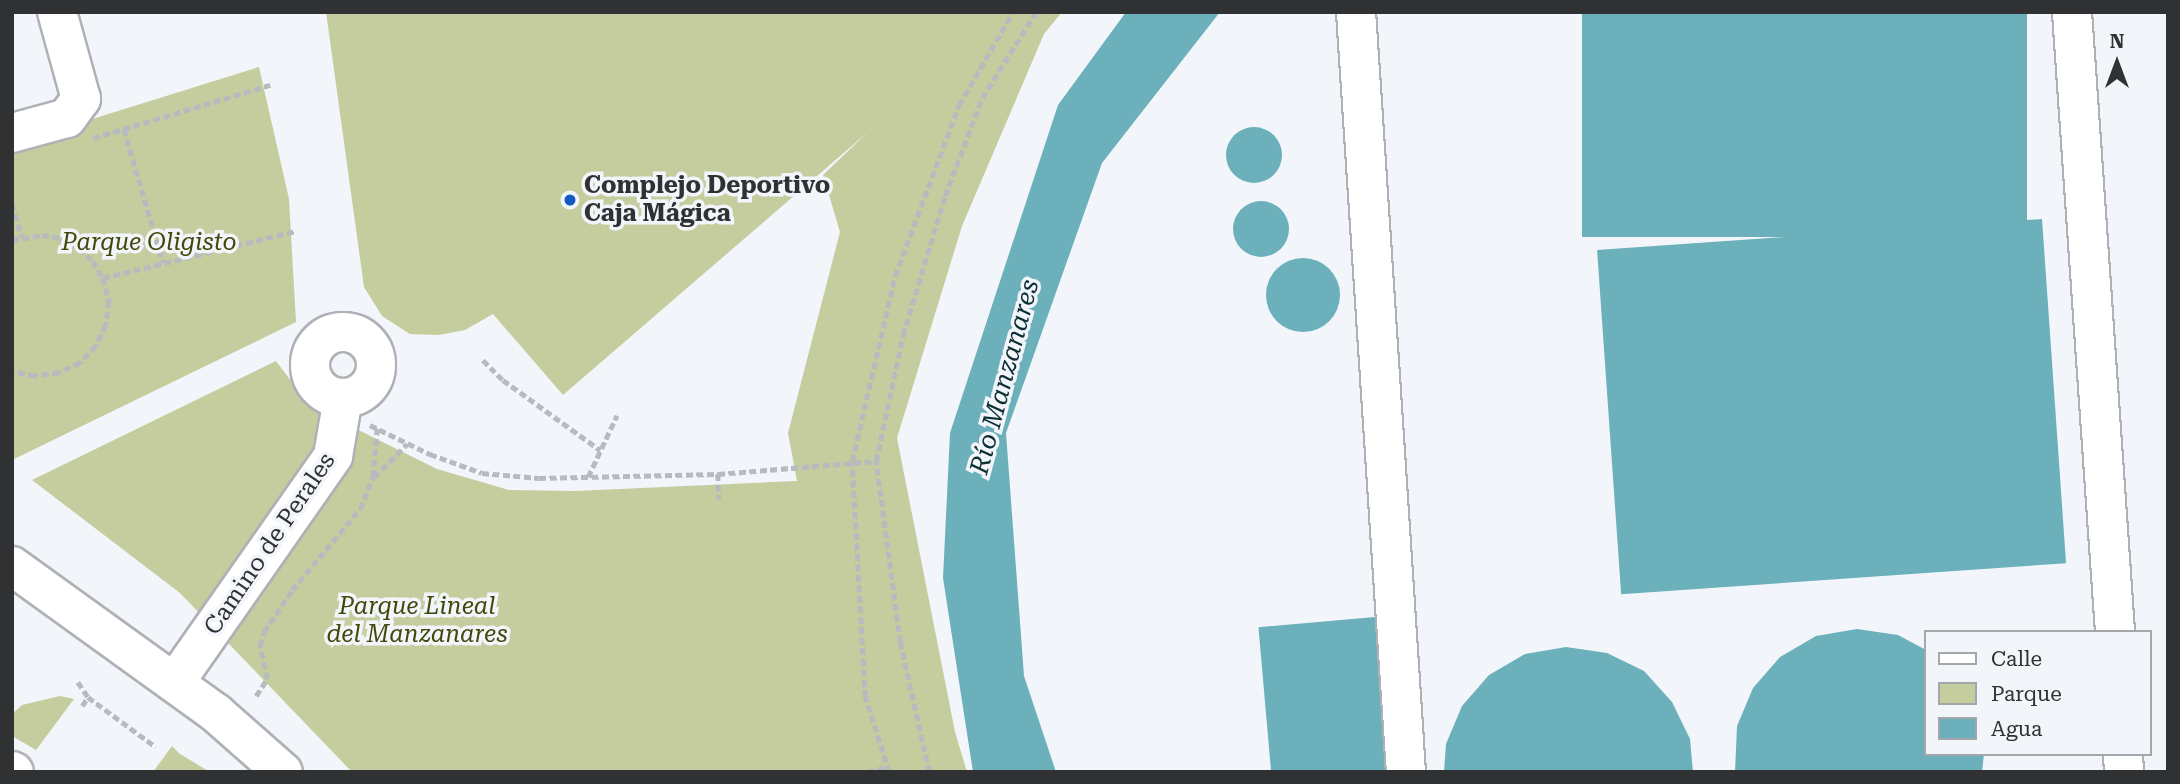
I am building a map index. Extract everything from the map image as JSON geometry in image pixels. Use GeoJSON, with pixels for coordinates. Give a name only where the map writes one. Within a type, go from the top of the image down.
{"type":"FeatureCollection","features":[{"type":"Feature","properties":{"kind":"street"},"geometry":{"type":"LineString","coordinates":[[12,133],[67,118],[81,99],[57,12]]}},
{"type":"Feature","properties":{"kind":"street"},"geometry":{"type":"LineString","coordinates":[[1356,12],[1406,772]]}},
{"type":"Feature","properties":{"kind":"street"},"geometry":{"type":"LineString","coordinates":[[2072,12],[2115,630]]}},
{"type":"Feature","properties":{"kind":"street","name":"Camino de Perales"},"geometry":{"type":"LineString","coordinates":[[175,682],[333,456],[355,411]]}},
{"type":"Feature","properties":{"kind":"street"},"geometry":{"type":"LineString","coordinates":[[12,566],[175,682],[232,726],[283,772]]}},
{"type":"Feature","properties":{"kind":"path"},"geometry":{"type":"LineString","coordinates":[[867,772],[888,770],[865,697],[852,461],[895,276],[959,105],[1013,12]]}},
{"type":"Feature","properties":{"kind":"path"},"geometry":{"type":"LineString","coordinates":[[929,772],[900,642],[876,461],[903,335],[945,196],[982,99],[1036,12]]}},
{"type":"Feature","properties":{"kind":"path"},"geometry":{"type":"LineString","coordinates":[[86,140],[270,85]]}},
{"type":"Feature","properties":{"kind":"path"},"geometry":{"type":"LineString","coordinates":[[124,129],[163,262]]}},
{"type":"Feature","properties":{"kind":"path"},"geometry":{"type":"LineString","coordinates":[[12,204],[22,236]]}},
{"type":"Feature","properties":{"kind":"path"},"geometry":{"type":"LineString","coordinates":[[103,278],[296,231]]}},
{"type":"Feature","properties":{"kind":"path"},"geometry":{"type":"LineString","coordinates":[[12,240],[22,236],[42,235],[70,243],[93,261],[103,278],[109,301],[106,325],[96,346],[79,363],[59,373],[35,376],[12,372]]}},
{"type":"Feature","properties":{"kind":"path"},"geometry":{"type":"LineString","coordinates":[[483,360],[503,380],[600,450]]}},
{"type":"Feature","properties":{"kind":"path"},"geometry":{"type":"LineString","coordinates":[[355,411],[377,428],[482,473],[539,478],[718,474],[876,461]]}},
{"type":"Feature","properties":{"kind":"path"},"geometry":{"type":"LineString","coordinates":[[588,477],[617,415]]}},
{"type":"Feature","properties":{"kind":"path"},"geometry":{"type":"LineString","coordinates":[[256,696],[267,679],[260,646],[274,613],[360,509],[373,477],[377,428]]}},
{"type":"Feature","properties":{"kind":"path"},"geometry":{"type":"LineString","coordinates":[[373,477],[408,443]]}},
{"type":"Feature","properties":{"kind":"path"},"geometry":{"type":"LineString","coordinates":[[718,474],[719,499]]}},
{"type":"Feature","properties":{"kind":"path"},"geometry":{"type":"LineString","coordinates":[[78,682],[88,697],[156,747]]}},
{"type":"Feature","properties":{"kind":"path"},"geometry":{"type":"LineString","coordinates":[[82,706],[88,697]]}},
{"type":"Feature","properties":{"kind":"green space","name":"Parque Lineal del Manzanares"},"geometry":{"type":"Polygon","coordinates":[[[326,12],[1062,12],[1044,34],[962,226],[897,438],[955,732],[967,772],[352,772],[180,593],[32,480],[276,361],[310,406],[437,469],[509,490],[575,491],[797,481],[788,433],[840,232],[823,175],[868,132],[563,395],[493,314],[465,330],[439,335],[410,334],[382,316],[364,287],[326,12]]]}},
{"type":"Feature","properties":{"kind":"green space","name":"Parque Oligisto"},"geometry":{"type":"Polygon","coordinates":[[[259,67],[289,199],[296,322],[12,460],[12,144],[259,67]]]}},
{"type":"Feature","properties":{"kind":"green space"},"geometry":{"type":"Polygon","coordinates":[[[60,696],[74,699],[36,750],[12,736],[12,714],[22,705],[60,696]]]}},
{"type":"Feature","properties":{"kind":"green space"},"geometry":{"type":"Polygon","coordinates":[[[172,746],[180,754],[210,772],[153,772],[172,746]]]}},
{"type":"Feature","properties":{"kind":"water","name":"Río Manzanares"},"geometry":{"type":"Polygon","coordinates":[[[1126,12],[1220,12],[1102,163],[1006,433],[1024,676],[1056,772],[973,772],[943,578],[950,433],[1058,105],[1126,12]]]}},
{"type":"Feature","properties":{"kind":"water"},"geometry":{"type":"Polygon","coordinates":[[[1582,12],[2027,12],[2027,237],[1582,237],[1582,12]]]}},
{"type":"Feature","properties":{"kind":"water"},"geometry":{"type":"Polygon","coordinates":[[[1254,127],[1265,129],[1274,135],[1280,144],[1280,166],[1274,175],[1265,181],[1254,183],[1243,181],[1234,175],[1228,166],[1226,155],[1228,144],[1234,135],[1243,129],[1254,127]]]}},
{"type":"Feature","properties":{"kind":"water"},"geometry":{"type":"Polygon","coordinates":[[[1261,201],[1272,203],[1281,209],[1287,218],[1287,240],[1281,249],[1272,255],[1261,257],[1250,255],[1241,249],[1235,240],[1233,229],[1235,218],[1241,209],[1250,203],[1261,201]]]}},
{"type":"Feature","properties":{"kind":"water"},"geometry":{"type":"Polygon","coordinates":[[[2042,219],[2066,563],[1621,594],[1597,250],[2042,219]]]}},
{"type":"Feature","properties":{"kind":"water"},"geometry":{"type":"Polygon","coordinates":[[[1303,258],[1317,261],[1329,269],[1337,281],[1340,295],[1337,309],[1329,321],[1317,329],[1303,332],[1289,329],[1277,321],[1269,309],[1266,295],[1269,281],[1277,269],[1289,261],[1303,258]]]}},
{"type":"Feature","properties":{"kind":"water"},"geometry":{"type":"Polygon","coordinates":[[[1375,617],[1389,772],[1271,772],[1258,627],[1375,617]]]}},
{"type":"Feature","properties":{"kind":"water"},"geometry":{"type":"Polygon","coordinates":[[[1857,629],[1898,635],[1924,649],[1924,756],[1984,756],[1982,772],[1735,772],[1737,726],[1753,688],[1780,657],[1816,636],[1857,629]]]}},
{"type":"Feature","properties":{"kind":"water"},"geometry":{"type":"Polygon","coordinates":[[[1566,647],[1607,653],[1644,671],[1672,702],[1690,739],[1693,772],[1444,772],[1446,744],[1462,706],[1489,675],[1525,654],[1566,647]]]}},
{"type":"Feature","properties":{"kind":"place","name":"Complejo Deportivo Caja Mágica"},"geometry":{"type":"Point","coordinates":[570,200]}}]}
